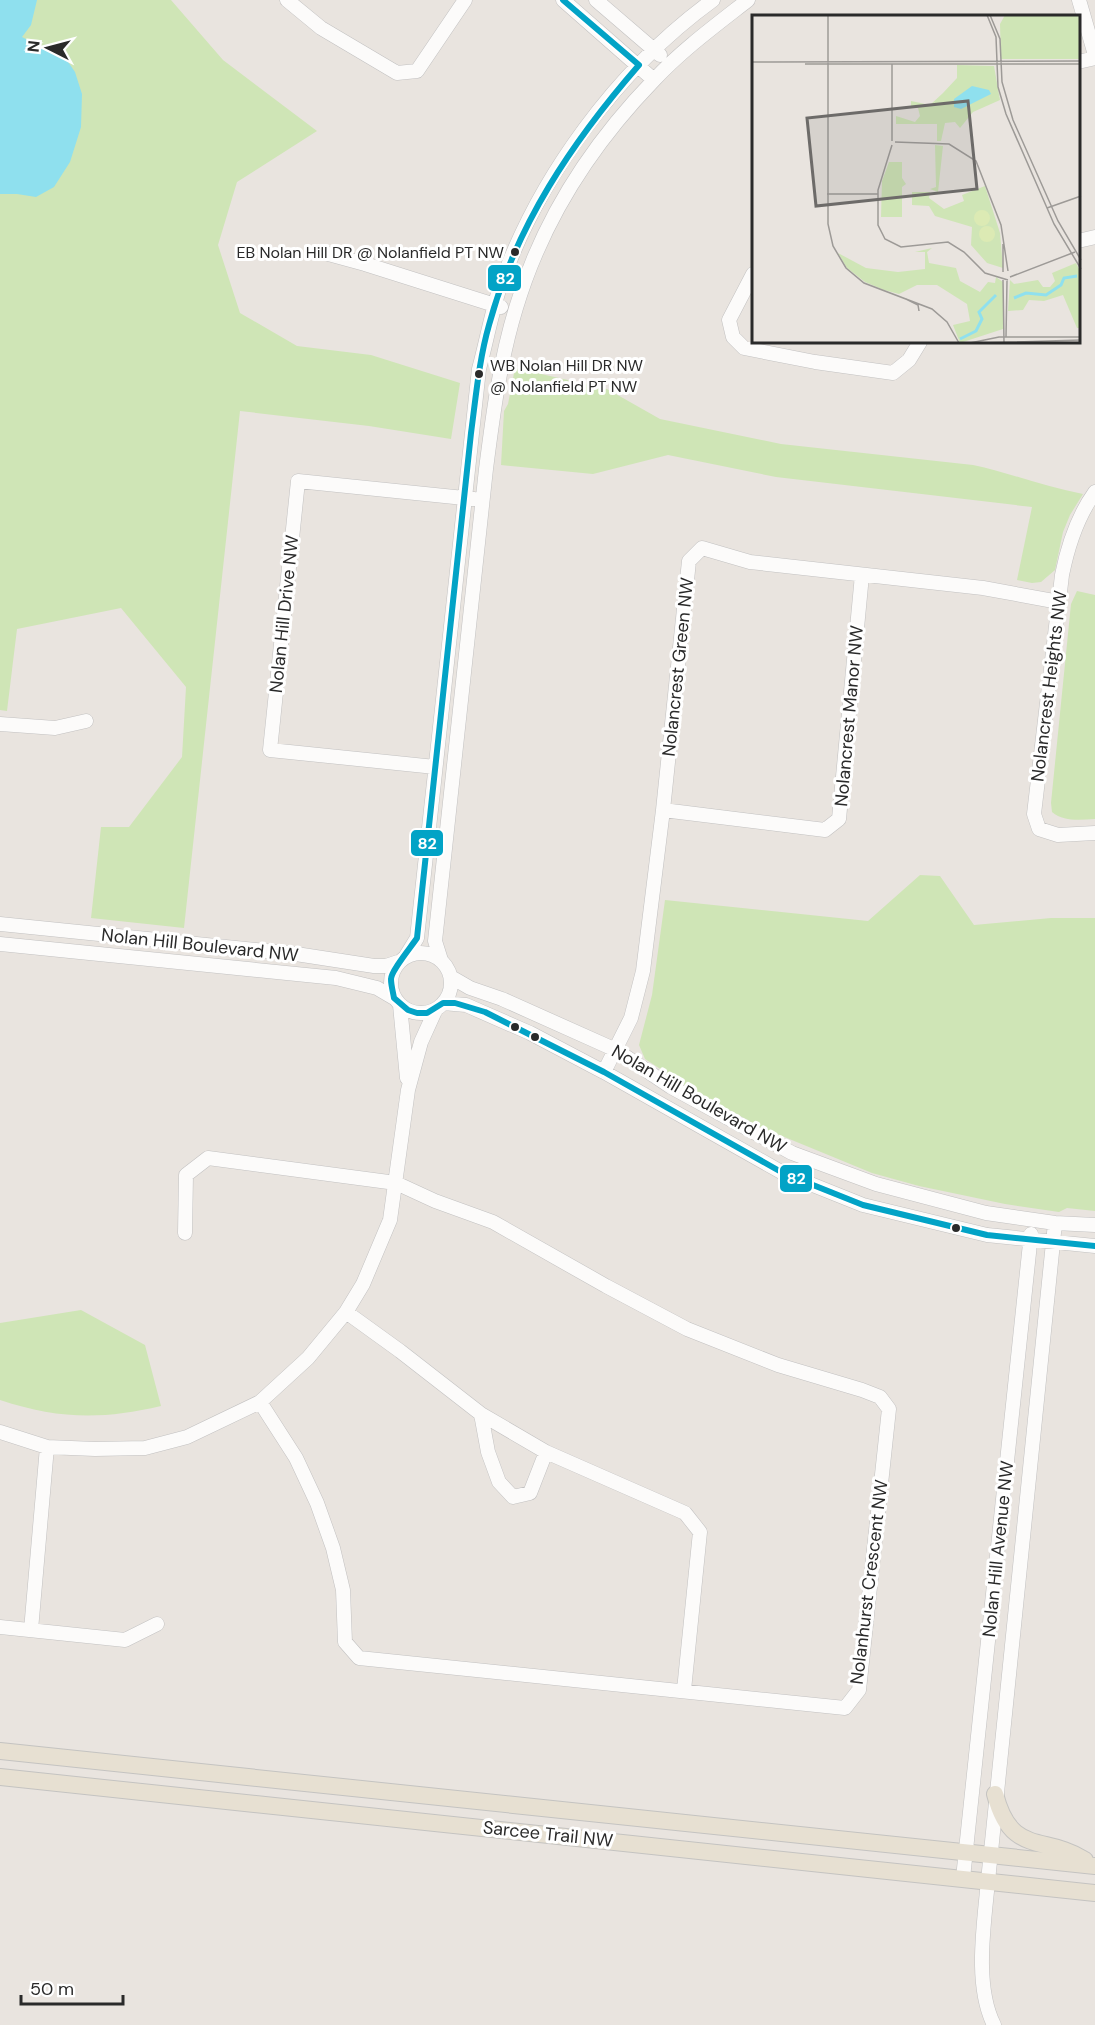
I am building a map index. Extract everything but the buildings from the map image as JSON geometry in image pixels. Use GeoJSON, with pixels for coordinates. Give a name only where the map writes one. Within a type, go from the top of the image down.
{"type":"FeatureCollection","features":[{"type":"Feature","properties":{"kind":"main road","name":"Sarcee Trail NW"},"geometry":{"type":"LineString","coordinates":[[0,1751],[1094,1866]]}},
{"type":"Feature","properties":{"kind":"main road","name":"Sarcee Trail NW"},"geometry":{"type":"LineString","coordinates":[[0,1777],[1095,1893]]}},
{"type":"Feature","properties":{"kind":"main road"},"geometry":{"type":"LineString","coordinates":[[995,1794],[999,1811],[1007,1826],[1019,1837],[1075,1854],[1094,1866]]}},
{"type":"Feature","properties":{"kind":"street"},"geometry":{"type":"LineString","coordinates":[[287,0],[321,28],[397,73],[417,71],[465,0]]}},
{"type":"Feature","properties":{"kind":"street"},"geometry":{"type":"LineString","coordinates":[[563,0],[654,80]]}},
{"type":"Feature","properties":{"kind":"street"},"geometry":{"type":"LineString","coordinates":[[596,0],[670,65]]}},
{"type":"Feature","properties":{"kind":"street"},"geometry":{"type":"LineString","coordinates":[[408,1090],[397,1001],[391,979],[393,970],[417,938],[479,369],[495,306],[522,233],[541,195],[578,139],[639,65],[713,0]]}},
{"type":"Feature","properties":{"kind":"street"},"geometry":{"type":"LineString","coordinates":[[0,1432],[47,1447],[94,1449],[145,1448],[187,1437],[260,1402],[308,1358],[346,1312],[363,1284],[390,1220],[408,1090],[421,1042],[451,986],[451,977],[441,960],[435,941],[482,500],[495,398],[515,310],[531,265],[569,190],[611,128],[670,65],[748,0]]}},
{"type":"Feature","properties":{"kind":"street"},"geometry":{"type":"LineString","coordinates":[[1079,0],[1095,56],[1080,61]]}},
{"type":"Feature","properties":{"kind":"street"},"geometry":{"type":"LineString","coordinates":[[1080,241],[1095,237]]}},
{"type":"Feature","properties":{"kind":"street"},"geometry":{"type":"LineString","coordinates":[[321,252],[495,306],[515,310]]}},
{"type":"Feature","properties":{"kind":"street"},"geometry":{"type":"LineString","coordinates":[[752,276],[729,320],[733,337],[744,348],[815,362],[893,373],[909,360],[919,344]]}},
{"type":"Feature","properties":{"kind":"street","name":"Nolan Hill Drive NW"},"geometry":{"type":"LineString","coordinates":[[435,767],[270,750],[298,481],[482,500]]}},
{"type":"Feature","properties":{"kind":"street","name":"Nolancrest Heights NW"},"geometry":{"type":"LineString","coordinates":[[1095,492],[1075,528],[1067,550],[1034,814],[1039,829],[1058,835],[1095,833]]}},
{"type":"Feature","properties":{"kind":"street","name":"Nolancrest Green NW"},"geometry":{"type":"LineString","coordinates":[[604,1072],[631,1018],[643,971],[663,810],[689,561],[702,548],[750,562],[983,588],[1059,602]]}},
{"type":"Feature","properties":{"kind":"street","name":"Nolancrest Manor NW"},"geometry":{"type":"LineString","coordinates":[[663,810],[825,830],[839,819],[862,575]]}},
{"type":"Feature","properties":{"kind":"street"},"geometry":{"type":"LineString","coordinates":[[0,724],[55,728],[86,721]]}},
{"type":"Feature","properties":{"kind":"street"},"geometry":{"type":"LineString","coordinates":[[425,855],[443,857]]}},
{"type":"Feature","properties":{"kind":"street","name":"Nolan Hill Boulevard NW"},"geometry":{"type":"LineString","coordinates":[[0,924],[296,954],[374,966],[386,966],[402,959]]}},
{"type":"Feature","properties":{"kind":"street","name":"Nolan Hill Boulevard NW"},"geometry":{"type":"LineString","coordinates":[[0,944],[336,978],[367,984],[397,1001]]}},
{"type":"Feature","properties":{"kind":"street"},"geometry":{"type":"LineString","coordinates":[[402,959],[424,952],[441,960]]}},
{"type":"Feature","properties":{"kind":"street","name":"Nolan Hill Boulevard NW"},"geometry":{"type":"LineString","coordinates":[[451,977],[470,988],[519,1006],[616,1050],[671,1087],[792,1153],[876,1184],[986,1213],[1055,1223],[1095,1225]]}},
{"type":"Feature","properties":{"kind":"street"},"geometry":{"type":"LineString","coordinates":[[397,1001],[408,1011],[417,1013],[440,1006]]}},
{"type":"Feature","properties":{"kind":"street","name":"Nolan Hill Boulevard NW"},"geometry":{"type":"LineString","coordinates":[[440,1006],[455,1003],[485,1012],[604,1072],[783,1173],[863,1205],[987,1235],[1095,1246]]}},
{"type":"Feature","properties":{"kind":"street"},"geometry":{"type":"LineString","coordinates":[[185,1233],[186,1175],[208,1158],[396,1183]]}},
{"type":"Feature","properties":{"kind":"street","name":"Nolanhurst Crescent NW"},"geometry":{"type":"LineString","coordinates":[[260,1402],[296,1458],[317,1503],[333,1548],[343,1590],[345,1642],[359,1658],[845,1708],[859,1690],[889,1409],[880,1397],[778,1365],[687,1329],[493,1222],[435,1202],[396,1183]]}},
{"type":"Feature","properties":{"kind":"street","name":"Nolan Hill Avenue NW"},"geometry":{"type":"LineString","coordinates":[[963,1878],[1032,1220]]}},
{"type":"Feature","properties":{"kind":"street","name":"Nolan Hill Avenue NW"},"geometry":{"type":"LineString","coordinates":[[994,2025],[989,2015],[983,1972],[988,1881],[995,1794],[1055,1223]]}},
{"type":"Feature","properties":{"kind":"street"},"geometry":{"type":"LineString","coordinates":[[346,1312],[481,1414],[546,1452],[685,1513],[700,1532],[684,1690]]}},
{"type":"Feature","properties":{"kind":"street"},"geometry":{"type":"LineString","coordinates":[[481,1414],[488,1452],[499,1482],[513,1497],[530,1493],[546,1452]]}},
{"type":"Feature","properties":{"kind":"street"},"geometry":{"type":"LineString","coordinates":[[31,1630],[47,1447]]}},
{"type":"Feature","properties":{"kind":"street"},"geometry":{"type":"LineString","coordinates":[[0,1627],[125,1640],[157,1623]]}},
{"type":"Feature","properties":{"kind":"green space"},"geometry":{"type":"Polygon","coordinates":[[[0,0],[171,0],[223,60],[317,131],[237,182],[218,245],[240,313],[297,346],[371,355],[460,383],[451,439],[369,426],[240,411],[184,928],[91,918],[101,827],[129,827],[182,757],[186,687],[121,608],[17,629],[7,711],[0,710],[0,0]]]}},
{"type":"Feature","properties":{"kind":"green space"},"geometry":{"type":"Polygon","coordinates":[[[515,368],[607,389],[660,419],[781,444],[973,465],[1083,494],[1063,532],[1055,570],[1041,582],[1017,580],[1032,507],[776,477],[668,455],[593,474],[501,465],[504,411],[508,404],[515,368]]]}},
{"type":"Feature","properties":{"kind":"green space"},"geometry":{"type":"Polygon","coordinates":[[[1077,591],[1095,595],[1095,819],[1078,820],[1067,819],[1052,812],[1051,803],[1071,604],[1077,591]]]}},
{"type":"Feature","properties":{"kind":"green space"},"geometry":{"type":"Polygon","coordinates":[[[920,875],[940,876],[974,925],[1051,918],[1095,918],[1095,1211],[1067,1208],[1059,1212],[1005,1204],[919,1186],[872,1173],[758,1126],[685,1085],[645,1059],[639,1045],[652,995],[665,900],[868,921],[920,875]]]}},
{"type":"Feature","properties":{"kind":"green space"},"geometry":{"type":"Polygon","coordinates":[[[81,1310],[145,1345],[161,1406],[119,1414],[80,1415],[41,1411],[0,1400],[0,1323],[81,1310]]]}},
{"type":"Feature","properties":{"kind":"water"},"geometry":{"type":"Polygon","coordinates":[[[0,0],[37,0],[31,25],[22,37],[64,56],[75,72],[82,94],[81,127],[70,162],[54,187],[36,197],[0,194],[0,0]]]}},
{"type":"Feature","properties":{"kind":"transit line","name":"82"},"geometry":{"type":"LineString","coordinates":[[563,0],[639,65],[591,124],[549,186],[514,253],[489,325],[480,365],[471,433],[417,938],[392,975],[394,998],[408,1010],[417,1013],[427,1013],[443,1003],[455,1003],[485,1012],[604,1072],[783,1173],[863,1205],[987,1235],[1095,1246]]}},
{"type":"Feature","properties":{"kind":"place","name":"EB Nolan Hill DR @ Nolanfield PT NW"},"geometry":{"type":"Point","coordinates":[515,252]}},
{"type":"Feature","properties":{"kind":"place","name":"WB Nolan Hill DR NW @ Nolanfield PT NW"},"geometry":{"type":"Point","coordinates":[479,374]}}]}
